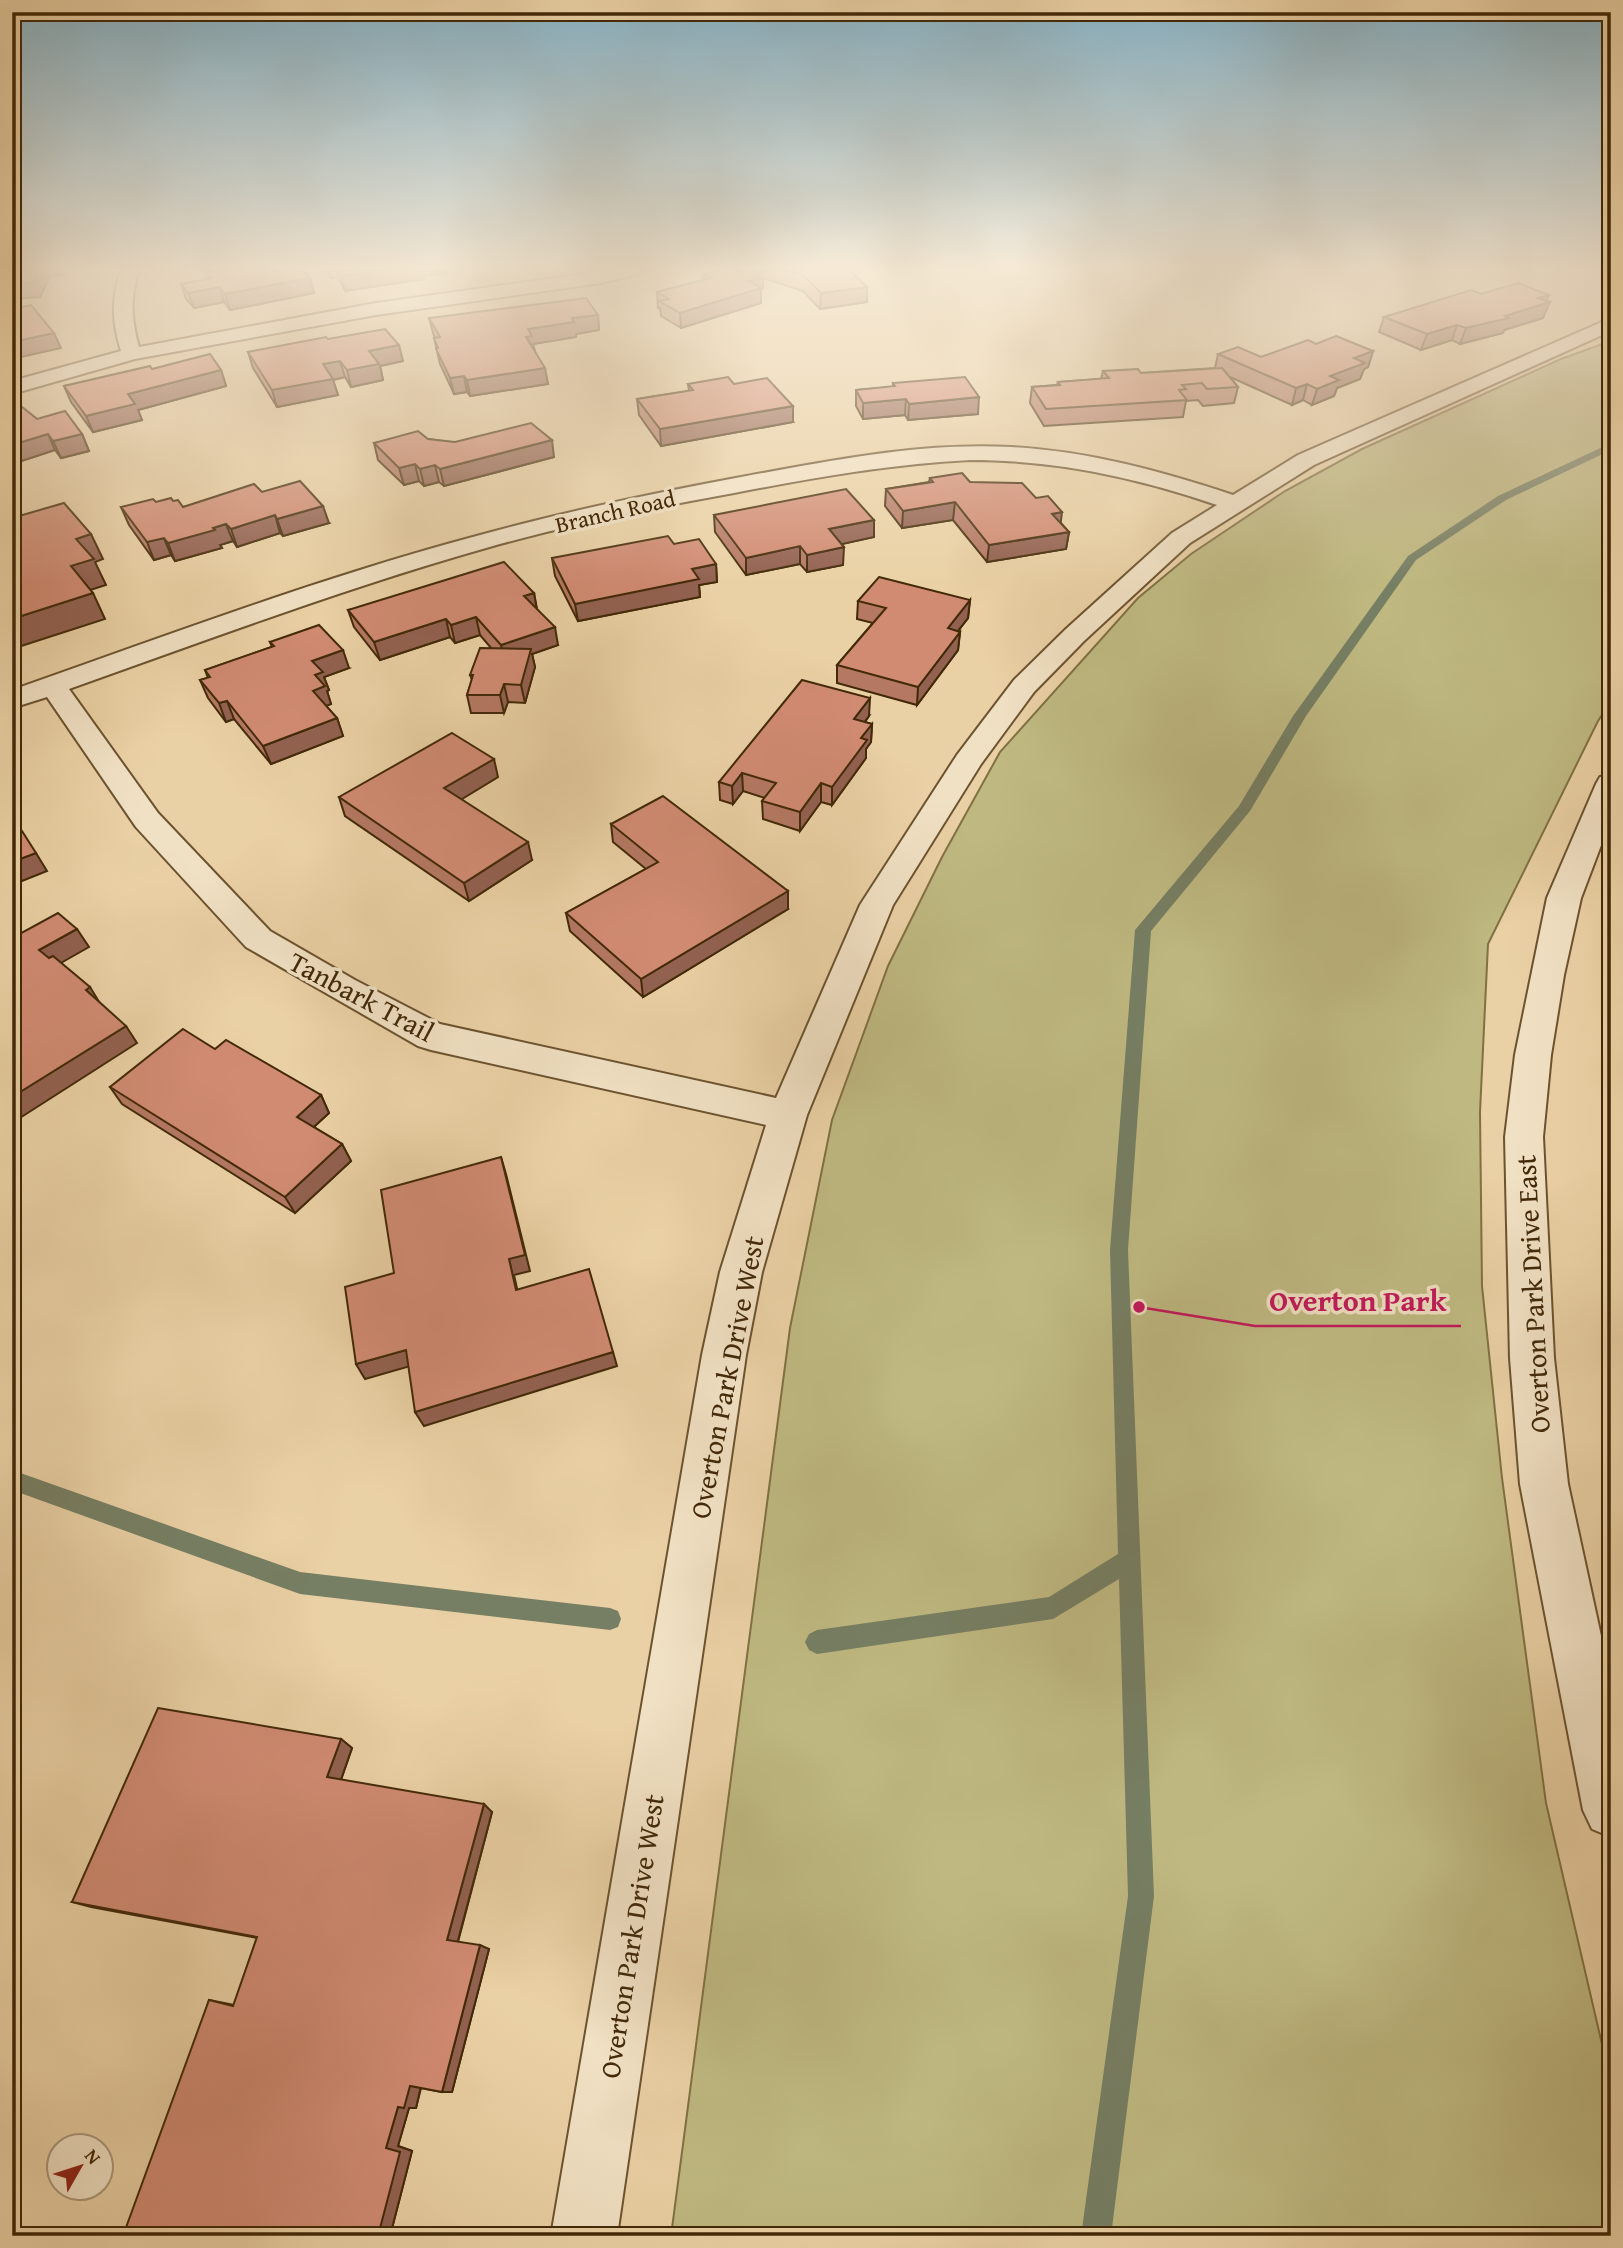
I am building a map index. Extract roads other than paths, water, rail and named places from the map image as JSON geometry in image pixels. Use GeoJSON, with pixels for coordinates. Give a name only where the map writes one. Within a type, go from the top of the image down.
{"type":"FeatureCollection","features":[{"type":"Feature","properties":{"kind":"street"},"geometry":{"type":"LineString","coordinates":[[12,388],[58,375]]}},
{"type":"Feature","properties":{"kind":"street","name":"Overton Park Drive West"},"geometry":{"type":"LineString","coordinates":[[584,2236],[724,1355],[741,1272],[788,1115],[877,905],[968,761],[1024,686],[1075,635],[1181,538],[1306,460],[1497,375]]}},
{"type":"Feature","properties":{"kind":"street","name":"Branch Road"},"geometry":{"type":"LineString","coordinates":[[12,700],[441,554],[538,528],[696,492],[836,467],[894,459],[991,454],[1042,456],[1101,464],[1180,485],[1235,504]]}},
{"type":"Feature","properties":{"kind":"street","name":"Tanbark Trail"},"geometry":{"type":"LineString","coordinates":[[54,686],[147,820],[221,900],[258,939],[332,983],[431,1036],[788,1115]]}},
{"type":"Feature","properties":{"kind":"street","name":"Overton Park Drive East"},"geometry":{"type":"LineString","coordinates":[[1611,784],[1564,898],[1533,1055],[1524,1137],[1532,1358],[1544,1484],[1611,1810]]}},
{"type":"Feature","properties":{"kind":"waterway"},"geometry":{"type":"LineString","coordinates":[[1130,1559],[1119,1250],[1143,930],[1245,808],[1300,716],[1412,558],[1502,498],[1611,446]]}},
{"type":"Feature","properties":{"kind":"waterway"},"geometry":{"type":"LineString","coordinates":[[12,1480],[300,1583],[610,1619]]}},
{"type":"Feature","properties":{"kind":"waterway"},"geometry":{"type":"LineString","coordinates":[[817,1642],[1053,1608],[1130,1559]]}},
{"type":"Feature","properties":{"kind":"waterway"},"geometry":{"type":"LineString","coordinates":[[1096,2236],[1141,1896],[1130,1559]]}},
{"type":"Feature","properties":{"kind":"place","name":"Overton Park"},"geometry":{"type":"Point","coordinates":[1139,1307]}}]}
